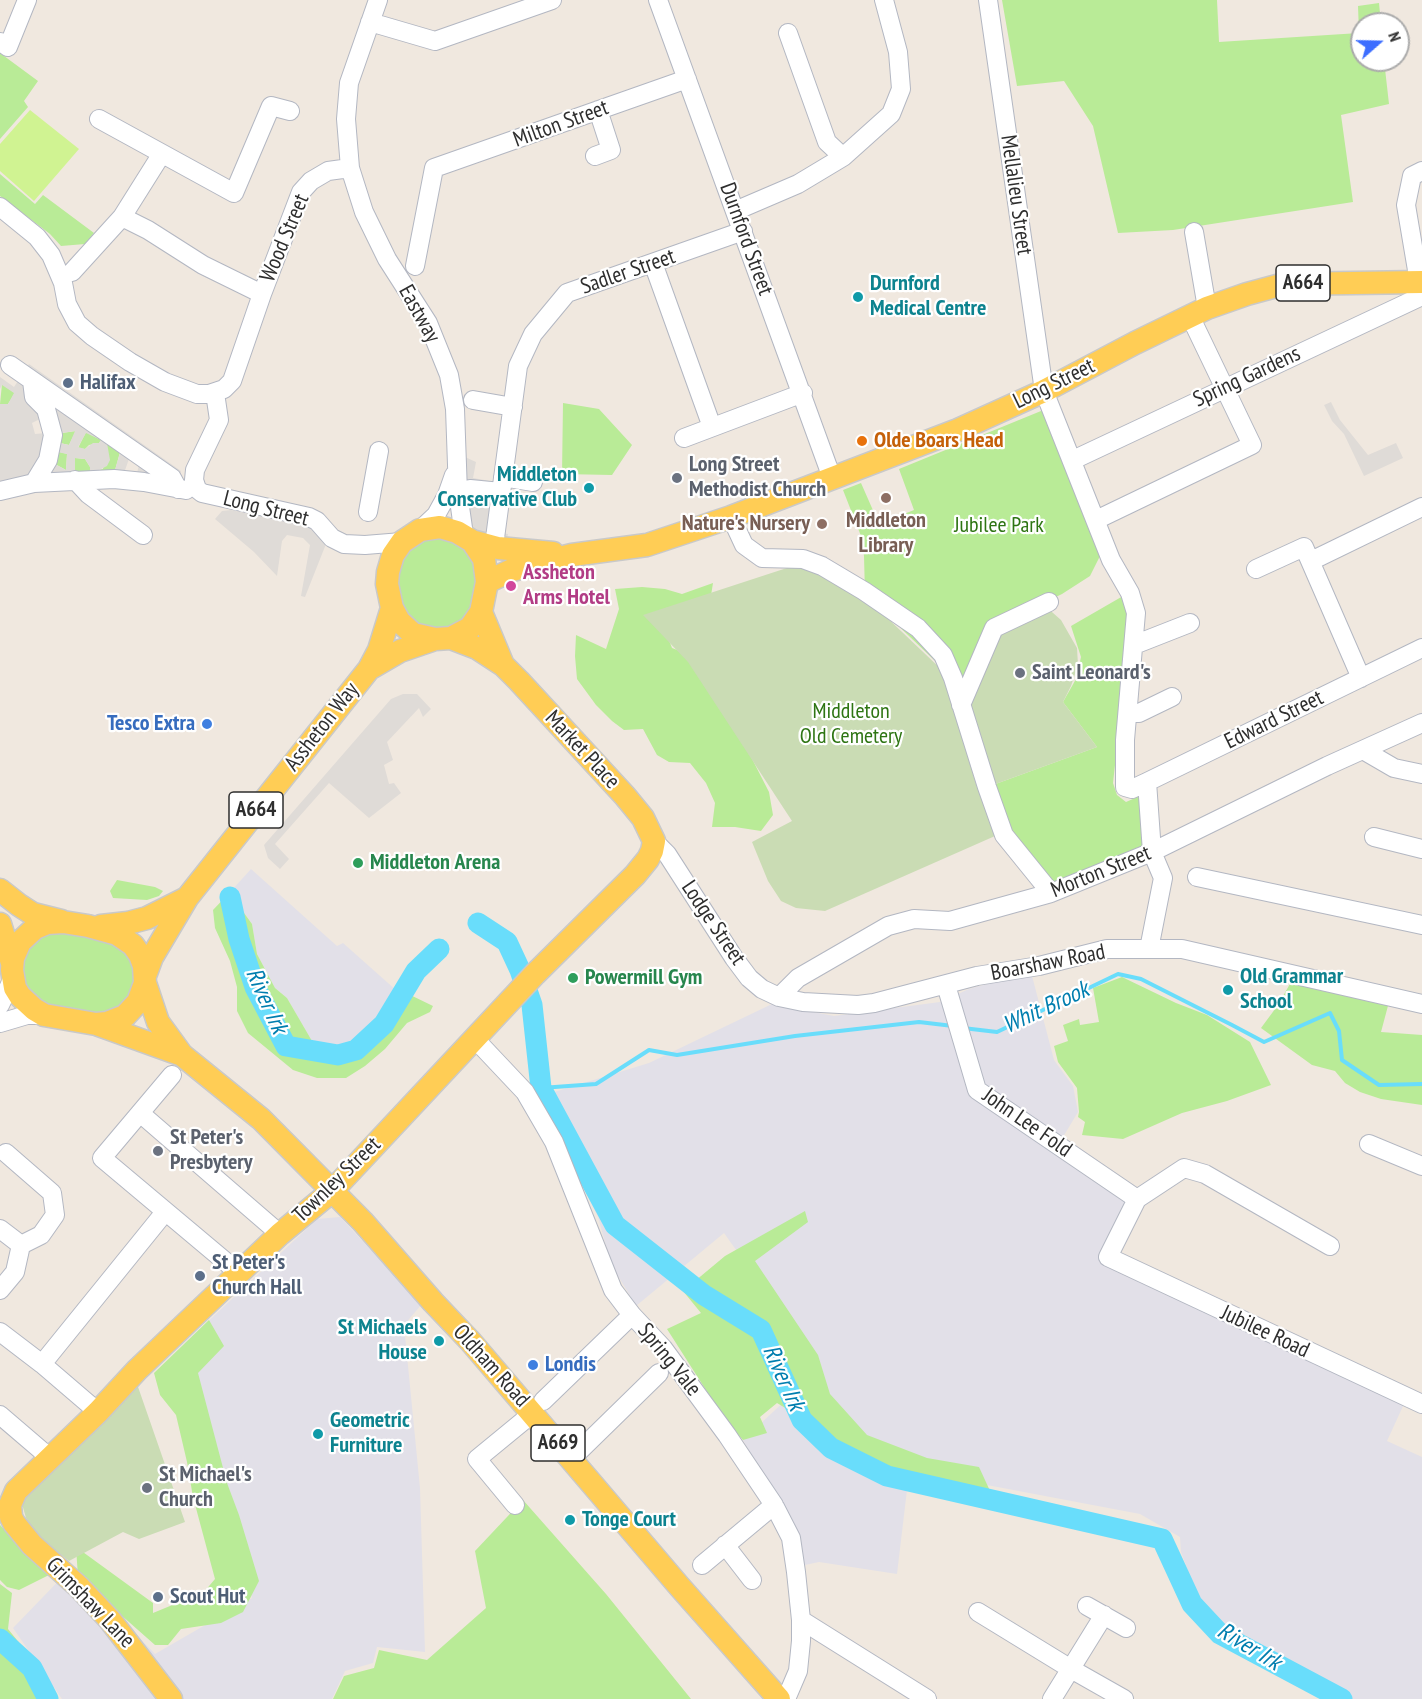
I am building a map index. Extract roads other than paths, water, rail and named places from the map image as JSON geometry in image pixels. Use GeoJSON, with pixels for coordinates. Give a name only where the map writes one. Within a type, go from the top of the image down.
{"type":"FeatureCollection","features":[{"type":"Feature","properties":{"kind":"main road","name":"A664"},"geometry":{"type":"LineString","coordinates":[[1198,312],[1247,294],[1284,284],[1421,287]]}},
{"type":"Feature","properties":{"kind":"main road","name":"Long Street"},"geometry":{"type":"LineString","coordinates":[[487,582],[512,570],[572,555],[647,545],[731,517],[958,430],[1044,391],[1198,312]]}},
{"type":"Feature","properties":{"kind":"main road","name":"A664"},"geometry":{"type":"LineString","coordinates":[[392,608],[388,596],[388,572],[393,555],[411,536],[440,528],[450,529],[468,538]]}},
{"type":"Feature","properties":{"kind":"main road","name":"Long Street"},"geometry":{"type":"LineString","coordinates":[[468,538],[498,549],[572,555]]}},
{"type":"Feature","properties":{"kind":"main road"},"geometry":{"type":"LineString","coordinates":[[468,538],[484,559],[487,582],[481,612]]}},
{"type":"Feature","properties":{"kind":"main road"},"geometry":{"type":"LineString","coordinates":[[392,608],[405,628],[423,638],[443,639]]}},
{"type":"Feature","properties":{"kind":"main road","name":"Assheton Way"},"geometry":{"type":"LineString","coordinates":[[145,980],[152,957],[187,898],[369,669],[380,650],[392,608]]}},
{"type":"Feature","properties":{"kind":"main road","name":"A664"},"geometry":{"type":"LineString","coordinates":[[443,639],[470,628],[481,612]]}},
{"type":"Feature","properties":{"kind":"main road","name":"Market Place"},"geometry":{"type":"LineString","coordinates":[[481,612],[502,665]]}},
{"type":"Feature","properties":{"kind":"main road","name":"Assheton Way"},"geometry":{"type":"LineString","coordinates":[[369,669],[400,651],[443,639]]}},
{"type":"Feature","properties":{"kind":"main road","name":"Market Place"},"geometry":{"type":"LineString","coordinates":[[443,639],[477,648],[502,665],[625,796],[643,818],[654,841]]}},
{"type":"Feature","properties":{"kind":"main road","name":"Townley Street"},"geometry":{"type":"LineString","coordinates":[[5,1506],[16,1491],[49,1457],[98,1412],[137,1370],[280,1234],[332,1191],[535,974],[635,875],[648,859],[654,841]]}},
{"type":"Feature","properties":{"kind":"main road","name":"A664"},"geometry":{"type":"LineString","coordinates":[[0,890],[33,914],[105,929],[126,939],[140,955],[145,980],[142,993],[131,1011],[116,1020],[96,1024],[44,1015],[26,1004],[20,996],[0,924]]}},
{"type":"Feature","properties":{"kind":"main road","name":"Assheton Way"},"geometry":{"type":"LineString","coordinates":[[88,926],[128,923],[147,918],[187,898]]}},
{"type":"Feature","properties":{"kind":"main road","name":"A664"},"geometry":{"type":"LineString","coordinates":[[12,971],[15,952],[28,933],[47,923],[63,922]]}},
{"type":"Feature","properties":{"kind":"main road","name":"Oldham Road"},"geometry":{"type":"LineString","coordinates":[[145,980],[158,1022],[177,1065]]}},
{"type":"Feature","properties":{"kind":"main road","name":"Oldham Road"},"geometry":{"type":"LineString","coordinates":[[96,1024],[177,1065],[261,1119],[363,1222],[538,1407],[571,1459],[779,1699]]}},
{"type":"Feature","properties":{"kind":"main road","name":"Grimshaw Lane"},"geometry":{"type":"LineString","coordinates":[[5,1506],[21,1533],[79,1587],[110,1620],[171,1699]]}},
{"type":"Feature","properties":{"kind":"street"},"geometry":{"type":"LineString","coordinates":[[4,44],[27,0]]}},
{"type":"Feature","properties":{"kind":"street"},"geometry":{"type":"LineString","coordinates":[[350,168],[346,119],[349,82],[378,0]]}},
{"type":"Feature","properties":{"kind":"street"},"geometry":{"type":"LineString","coordinates":[[370,22],[435,42],[552,0]]}},
{"type":"Feature","properties":{"kind":"street","name":"Durnford Street"},"geometry":{"type":"LineString","coordinates":[[658,0],[803,393],[832,478]]}},
{"type":"Feature","properties":{"kind":"street"},"geometry":{"type":"LineString","coordinates":[[735,211],[798,184],[843,157],[891,114],[901,89],[898,52],[885,0]]}},
{"type":"Feature","properties":{"kind":"street","name":"Mellalieu Street"},"geometry":{"type":"LineString","coordinates":[[988,0],[1044,391],[1120,579],[1130,593],[1136,613],[1125,787]]}},
{"type":"Feature","properties":{"kind":"street"},"geometry":{"type":"LineString","coordinates":[[788,33],[828,141],[843,157]]}},
{"type":"Feature","properties":{"kind":"street","name":"Milton Street"},"geometry":{"type":"LineString","coordinates":[[415,266],[434,168],[687,79]]}},
{"type":"Feature","properties":{"kind":"street"},"geometry":{"type":"LineString","coordinates":[[99,119],[234,193],[271,106],[290,111]]}},
{"type":"Feature","properties":{"kind":"street"},"geometry":{"type":"LineString","coordinates":[[595,156],[611,150],[598,110]]}},
{"type":"Feature","properties":{"kind":"street"},"geometry":{"type":"LineString","coordinates":[[65,272],[122,216],[161,155]]}},
{"type":"Feature","properties":{"kind":"street","name":"Wood Street"},"geometry":{"type":"LineString","coordinates":[[215,393],[224,389],[232,381],[301,192],[311,181],[328,171],[350,168]]}},
{"type":"Feature","properties":{"kind":"street","name":"Eastway"},"geometry":{"type":"LineString","coordinates":[[350,168],[364,212],[387,259],[428,323],[449,375],[455,410],[459,504],[468,538]]}},
{"type":"Feature","properties":{"kind":"street"},"geometry":{"type":"LineString","coordinates":[[1421,287],[1407,205],[1412,176],[1422,171]]}},
{"type":"Feature","properties":{"kind":"street"},"geometry":{"type":"LineString","coordinates":[[0,207],[42,243],[65,272],[67,304],[77,323],[92,336],[165,382],[197,394],[215,393],[219,420],[195,470],[194,480],[197,489]]}},
{"type":"Feature","properties":{"kind":"street"},"geometry":{"type":"LineString","coordinates":[[122,216],[203,265],[262,294]]}},
{"type":"Feature","properties":{"kind":"street","name":"Sadler Street"},"geometry":{"type":"LineString","coordinates":[[495,538],[518,366],[533,334],[567,293],[743,231]]}},
{"type":"Feature","properties":{"kind":"street"},"geometry":{"type":"LineString","coordinates":[[1096,520],[1252,445],[1224,387],[1198,312],[1194,232]]}},
{"type":"Feature","properties":{"kind":"street"},"geometry":{"type":"LineString","coordinates":[[653,263],[712,427]]}},
{"type":"Feature","properties":{"kind":"street","name":"Spring Gardens"},"geometry":{"type":"LineString","coordinates":[[1073,460],[1224,387],[1421,287]]}},
{"type":"Feature","properties":{"kind":"street"},"geometry":{"type":"LineString","coordinates":[[5,372],[32,381],[172,478],[178,489]]}},
{"type":"Feature","properties":{"kind":"street"},"geometry":{"type":"LineString","coordinates":[[32,381],[34,397],[46,409],[53,435],[48,460],[34,483]]}},
{"type":"Feature","properties":{"kind":"street"},"geometry":{"type":"LineString","coordinates":[[684,438],[803,393]]}},
{"type":"Feature","properties":{"kind":"street"},"geometry":{"type":"LineString","coordinates":[[473,400],[513,407]]}},
{"type":"Feature","properties":{"kind":"street"},"geometry":{"type":"LineString","coordinates":[[368,512],[379,451]]}},
{"type":"Feature","properties":{"kind":"street","name":"Eastway"},"geometry":{"type":"LineString","coordinates":[[411,536],[436,515],[447,495],[457,468]]}},
{"type":"Feature","properties":{"kind":"street","name":"Long Street"},"geometry":{"type":"LineString","coordinates":[[0,491],[34,483],[75,480],[114,479],[144,482],[178,489],[197,489],[202,493],[309,517],[317,521],[332,538],[344,544],[365,545],[411,536]]}},
{"type":"Feature","properties":{"kind":"street"},"geometry":{"type":"LineString","coordinates":[[75,480],[88,494],[143,535]]}},
{"type":"Feature","properties":{"kind":"street"},"geometry":{"type":"LineString","coordinates":[[470,489],[533,482]]}},
{"type":"Feature","properties":{"kind":"street"},"geometry":{"type":"LineString","coordinates":[[1311,561],[1422,507]]}},
{"type":"Feature","properties":{"kind":"street"},"geometry":{"type":"LineString","coordinates":[[731,517],[744,545],[762,558],[803,559],[822,566],[918,628],[942,655],[953,678],[987,787],[1005,835],[1047,887]]}},
{"type":"Feature","properties":{"kind":"street"},"geometry":{"type":"LineString","coordinates":[[365,545],[388,572]]}},
{"type":"Feature","properties":{"kind":"street"},"geometry":{"type":"LineString","coordinates":[[1256,569],[1304,547],[1361,678]]}},
{"type":"Feature","properties":{"kind":"street"},"geometry":{"type":"LineString","coordinates":[[961,705],[994,628],[1049,602]]}},
{"type":"Feature","properties":{"kind":"street"},"geometry":{"type":"LineString","coordinates":[[1134,645],[1190,623]]}},
{"type":"Feature","properties":{"kind":"street","name":"Edward Street"},"geometry":{"type":"LineString","coordinates":[[1125,787],[1132,789],[1148,782],[1422,648]]}},
{"type":"Feature","properties":{"kind":"street"},"geometry":{"type":"LineString","coordinates":[[1128,713],[1139,713],[1172,697]]}},
{"type":"Feature","properties":{"kind":"street","name":"Morton Street"},"geometry":{"type":"LineString","coordinates":[[779,997],[798,978],[888,926],[914,919],[950,921],[1152,852],[1422,723]]}},
{"type":"Feature","properties":{"kind":"street"},"geometry":{"type":"LineString","coordinates":[[1362,750],[1394,768],[1422,774]]}},
{"type":"Feature","properties":{"kind":"street"},"geometry":{"type":"LineString","coordinates":[[1148,782],[1152,852],[1163,878],[1149,949]]}},
{"type":"Feature","properties":{"kind":"street"},"geometry":{"type":"LineString","coordinates":[[1374,837],[1422,849]]}},
{"type":"Feature","properties":{"kind":"street","name":"Lodge Street"},"geometry":{"type":"LineString","coordinates":[[654,841],[667,854],[749,978],[779,997]]}},
{"type":"Feature","properties":{"kind":"street"},"geometry":{"type":"LineString","coordinates":[[1197,878],[1422,925]]}},
{"type":"Feature","properties":{"kind":"street","name":"Boarshaw Road"},"geometry":{"type":"LineString","coordinates":[[779,997],[804,1002],[858,1005],[874,1003],[977,976],[1039,966],[1107,949],[1182,949],[1422,1004]]}},
{"type":"Feature","properties":{"kind":"street"},"geometry":{"type":"LineString","coordinates":[[0,1005],[12,971]]}},
{"type":"Feature","properties":{"kind":"street","name":"John Lee Fold"},"geometry":{"type":"LineString","coordinates":[[946,985],[977,1090],[1137,1199]]}},
{"type":"Feature","properties":{"kind":"street"},"geometry":{"type":"LineString","coordinates":[[0,1023],[27,1015],[44,1015]]}},
{"type":"Feature","properties":{"kind":"street","name":"Spring Vale"},"geometry":{"type":"LineString","coordinates":[[475,1039],[525,1092],[554,1142],[614,1290],[632,1315],[667,1354],[727,1436],[774,1505],[791,1538],[801,1620],[798,1671],[786,1699]]}},
{"type":"Feature","properties":{"kind":"street"},"geometry":{"type":"LineString","coordinates":[[177,1065],[102,1158],[239,1273]]}},
{"type":"Feature","properties":{"kind":"street"},"geometry":{"type":"LineString","coordinates":[[140,1113],[280,1234]]}},
{"type":"Feature","properties":{"kind":"street"},"geometry":{"type":"LineString","coordinates":[[1369,1144],[1422,1166]]}},
{"type":"Feature","properties":{"kind":"street"},"geometry":{"type":"LineString","coordinates":[[6,1153],[52,1193],[56,1215],[41,1235],[21,1245]]}},
{"type":"Feature","properties":{"kind":"street"},"geometry":{"type":"LineString","coordinates":[[1137,1199],[1184,1168],[1205,1174],[1330,1246]]}},
{"type":"Feature","properties":{"kind":"street","name":"Jubilee Road"},"geometry":{"type":"LineString","coordinates":[[1137,1199],[1108,1257],[1422,1404]]}},
{"type":"Feature","properties":{"kind":"street"},"geometry":{"type":"LineString","coordinates":[[42,1364],[165,1212]]}},
{"type":"Feature","properties":{"kind":"street"},"geometry":{"type":"LineString","coordinates":[[0,1229],[21,1245]]}},
{"type":"Feature","properties":{"kind":"street"},"geometry":{"type":"LineString","coordinates":[[0,1290],[15,1272],[21,1245]]}},
{"type":"Feature","properties":{"kind":"street"},"geometry":{"type":"LineString","coordinates":[[515,1505],[477,1459],[538,1407],[632,1315]]}},
{"type":"Feature","properties":{"kind":"street"},"geometry":{"type":"LineString","coordinates":[[0,1332],[98,1412]]}},
{"type":"Feature","properties":{"kind":"street"},"geometry":{"type":"LineString","coordinates":[[571,1459],[659,1373]]}},
{"type":"Feature","properties":{"kind":"street"},"geometry":{"type":"LineString","coordinates":[[0,1415],[49,1457]]}},
{"type":"Feature","properties":{"kind":"street"},"geometry":{"type":"LineString","coordinates":[[702,1565],[774,1505]]}},
{"type":"Feature","properties":{"kind":"street"},"geometry":{"type":"LineString","coordinates":[[725,1545],[752,1580]]}},
{"type":"Feature","properties":{"kind":"street"},"geometry":{"type":"LineString","coordinates":[[1087,1606],[1126,1628]]}},
{"type":"Feature","properties":{"kind":"street"},"geometry":{"type":"LineString","coordinates":[[978,1612],[1124,1699]]}},
{"type":"Feature","properties":{"kind":"street"},"geometry":{"type":"LineString","coordinates":[[1052,1699],[1104,1616]]}},
{"type":"Feature","properties":{"kind":"street"},"geometry":{"type":"LineString","coordinates":[[801,1620],[922,1698]]}},
{"type":"Feature","properties":{"kind":"waterway","name":"River Irk"},"geometry":{"type":"LineString","coordinates":[[230,897],[239,939],[255,987],[286,1046],[338,1055],[356,1050],[384,1024],[416,971],[439,949]]}},
{"type":"Feature","properties":{"kind":"waterway","name":"River Irk"},"geometry":{"type":"LineString","coordinates":[[478,923],[507,942],[520,970],[532,1005],[541,1088],[615,1225],[704,1295],[761,1330],[802,1420],[831,1448],[887,1476],[1162,1539],[1192,1604],[1220,1634],[1342,1699]]}},
{"type":"Feature","properties":{"kind":"waterway","name":"Whit Brook"},"geometry":{"type":"LineString","coordinates":[[963,1028],[997,1032],[1118,974],[1141,979],[1264,1042],[1330,1013],[1339,1031],[1342,1060],[1379,1085],[1422,1084]]}},
{"type":"Feature","properties":{"kind":"waterway","name":"Whit Brook"},"geometry":{"type":"LineString","coordinates":[[541,1088],[596,1084],[649,1050],[677,1055],[795,1036],[919,1022],[953,1026]]}},
{"type":"Feature","properties":{"kind":"waterway"},"geometry":{"type":"LineString","coordinates":[[0,1639],[32,1668],[48,1699]]}},
{"type":"Feature","properties":{"kind":"place","name":"Durnford Medical Centre"},"geometry":{"type":"Point","coordinates":[858,297]}},
{"type":"Feature","properties":{"kind":"place","name":"Halifax"},"geometry":{"type":"Point","coordinates":[68,383]}},
{"type":"Feature","properties":{"kind":"place","name":"Olde Boars Head"},"geometry":{"type":"Point","coordinates":[862,441]}},
{"type":"Feature","properties":{"kind":"place","name":"Long Street Methodist Church"},"geometry":{"type":"Point","coordinates":[677,478]}},
{"type":"Feature","properties":{"kind":"place","name":"Middleton Conservative Club"},"geometry":{"type":"Point","coordinates":[589,488]}},
{"type":"Feature","properties":{"kind":"place","name":"Middleton Library"},"geometry":{"type":"Point","coordinates":[886,498]}},
{"type":"Feature","properties":{"kind":"place","name":"Nature's Nursery"},"geometry":{"type":"Point","coordinates":[822,524]}},
{"type":"Feature","properties":{"kind":"place","name":"Assheton Arms Hotel"},"geometry":{"type":"Point","coordinates":[511,586]}},
{"type":"Feature","properties":{"kind":"place","name":"Saint Leonard's"},"geometry":{"type":"Point","coordinates":[1020,673]}},
{"type":"Feature","properties":{"kind":"place","name":"Tesco Extra"},"geometry":{"type":"Point","coordinates":[207,724]}},
{"type":"Feature","properties":{"kind":"place","name":"Middleton Arena"},"geometry":{"type":"Point","coordinates":[358,863]}},
{"type":"Feature","properties":{"kind":"place","name":"Powermill Gym"},"geometry":{"type":"Point","coordinates":[573,978]}},
{"type":"Feature","properties":{"kind":"place","name":"Old Grammar School"},"geometry":{"type":"Point","coordinates":[1228,990]}},
{"type":"Feature","properties":{"kind":"place","name":"St Peter's Presbytery"},"geometry":{"type":"Point","coordinates":[158,1151]}},
{"type":"Feature","properties":{"kind":"place","name":"St Peter's Church Hall"},"geometry":{"type":"Point","coordinates":[200,1276]}},
{"type":"Feature","properties":{"kind":"place","name":"St Michaels House"},"geometry":{"type":"Point","coordinates":[439,1341]}},
{"type":"Feature","properties":{"kind":"place","name":"Londis"},"geometry":{"type":"Point","coordinates":[533,1365]}},
{"type":"Feature","properties":{"kind":"place","name":"Geometric Furniture"},"geometry":{"type":"Point","coordinates":[318,1434]}},
{"type":"Feature","properties":{"kind":"place","name":"St Michael's Church"},"geometry":{"type":"Point","coordinates":[147,1488]}},
{"type":"Feature","properties":{"kind":"place","name":"Tonge Court"},"geometry":{"type":"Point","coordinates":[570,1520]}},
{"type":"Feature","properties":{"kind":"place","name":"Scout Hut"},"geometry":{"type":"Point","coordinates":[158,1597]}},
{"type":"Feature","properties":{"kind":"park label","name":"Jubilee Park"},"geometry":{"type":"Point","coordinates":[999,526]}},
{"type":"Feature","properties":{"kind":"park label","name":"Middleton Old Cemetery"},"geometry":{"type":"Point","coordinates":[851,724]}}]}
